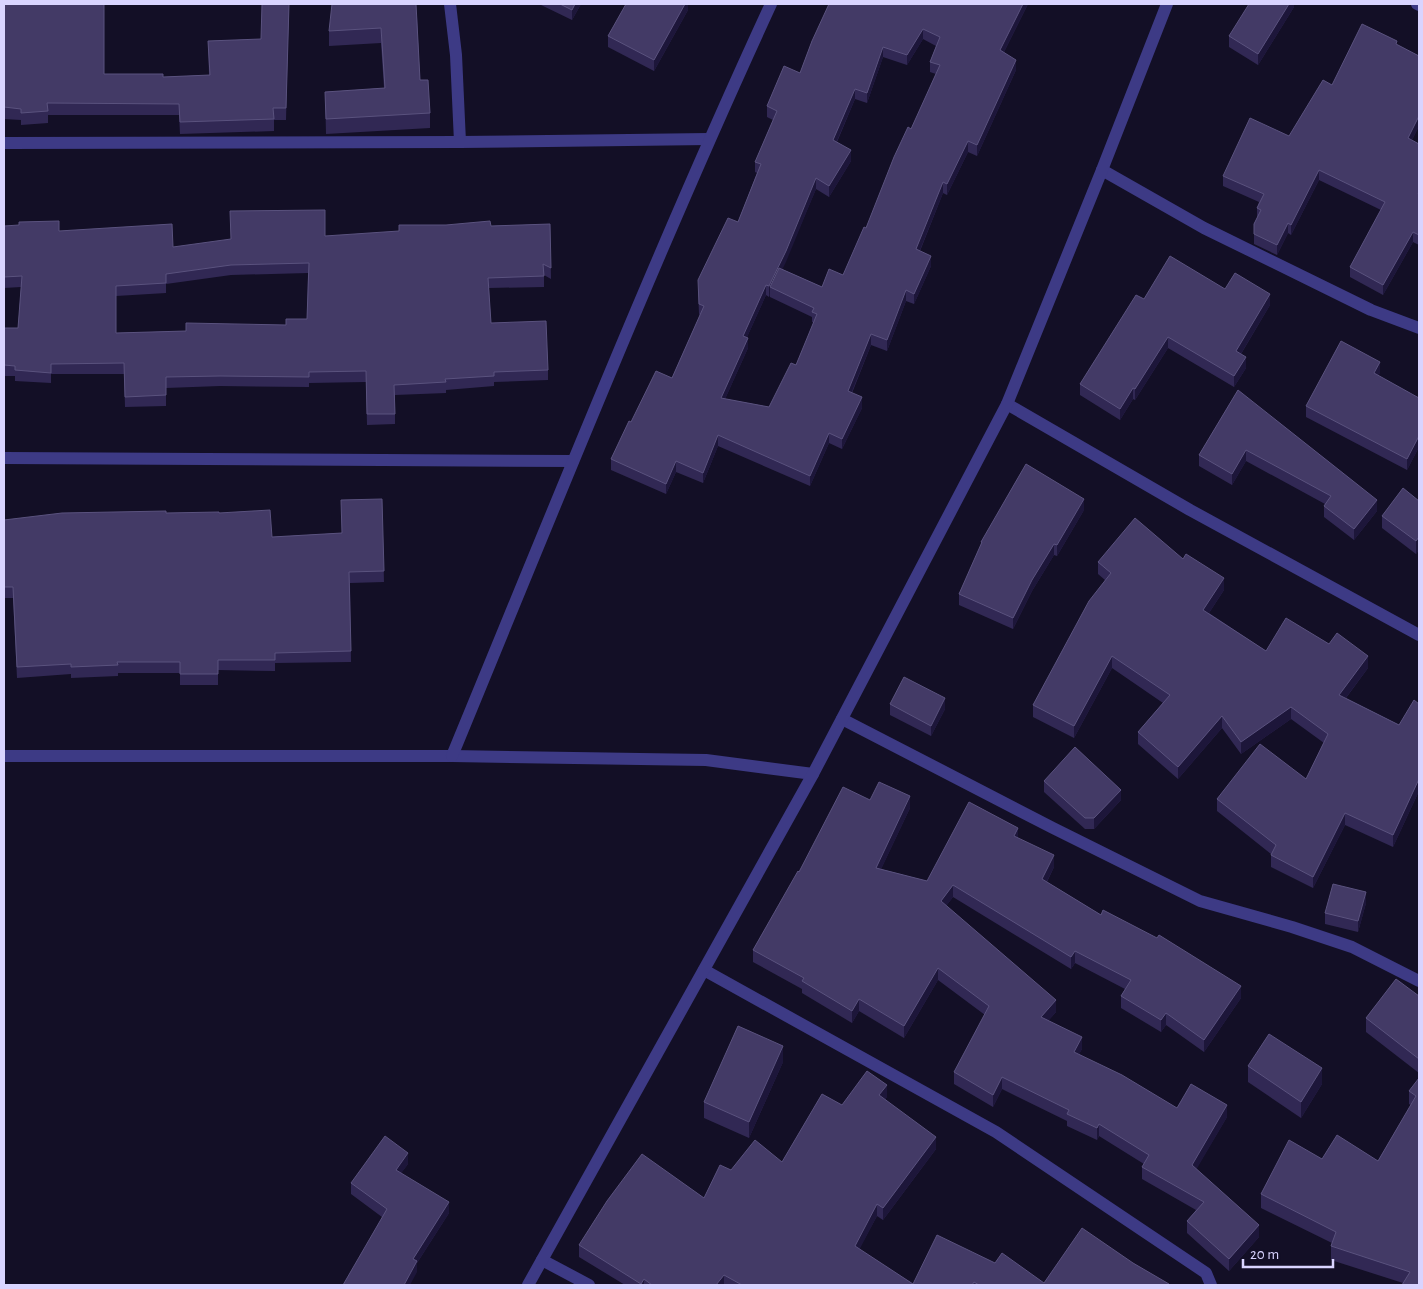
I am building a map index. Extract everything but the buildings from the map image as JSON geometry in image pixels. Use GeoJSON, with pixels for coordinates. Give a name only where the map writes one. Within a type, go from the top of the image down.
{"type":"FeatureCollection","features":[{"type":"Feature","properties":{"kind":"street"},"geometry":{"type":"LineString","coordinates":[[450,4],[456,55],[460,142]]}},
{"type":"Feature","properties":{"kind":"street"},"geometry":{"type":"LineString","coordinates":[[452,756],[573,461],[709,139],[771,4]]}},
{"type":"Feature","properties":{"kind":"street"},"geometry":{"type":"LineString","coordinates":[[528,1285],[813,774],[1007,404],[1167,4]]}},
{"type":"Feature","properties":{"kind":"street"},"geometry":{"type":"LineString","coordinates":[[4,144],[709,139]]}},
{"type":"Feature","properties":{"kind":"street"},"geometry":{"type":"LineString","coordinates":[[1102,170],[1222,236],[1371,310],[1419,328]]}},
{"type":"Feature","properties":{"kind":"street"},"geometry":{"type":"LineString","coordinates":[[1007,404],[1190,510],[1419,635]]}},
{"type":"Feature","properties":{"kind":"street"},"geometry":{"type":"LineString","coordinates":[[4,458],[573,461]]}},
{"type":"Feature","properties":{"kind":"street"},"geometry":{"type":"LineString","coordinates":[[842,719],[1053,828],[1200,901],[1292,927],[1352,948],[1419,981]]}},
{"type":"Feature","properties":{"kind":"street"},"geometry":{"type":"LineString","coordinates":[[4,756],[452,756],[706,760],[813,774]]}},
{"type":"Feature","properties":{"kind":"street"},"geometry":{"type":"LineString","coordinates":[[704,970],[996,1132],[1206,1273],[1211,1285]]}},
{"type":"Feature","properties":{"kind":"street"},"geometry":{"type":"LineString","coordinates":[[542,1260],[589,1285]]}}]}
